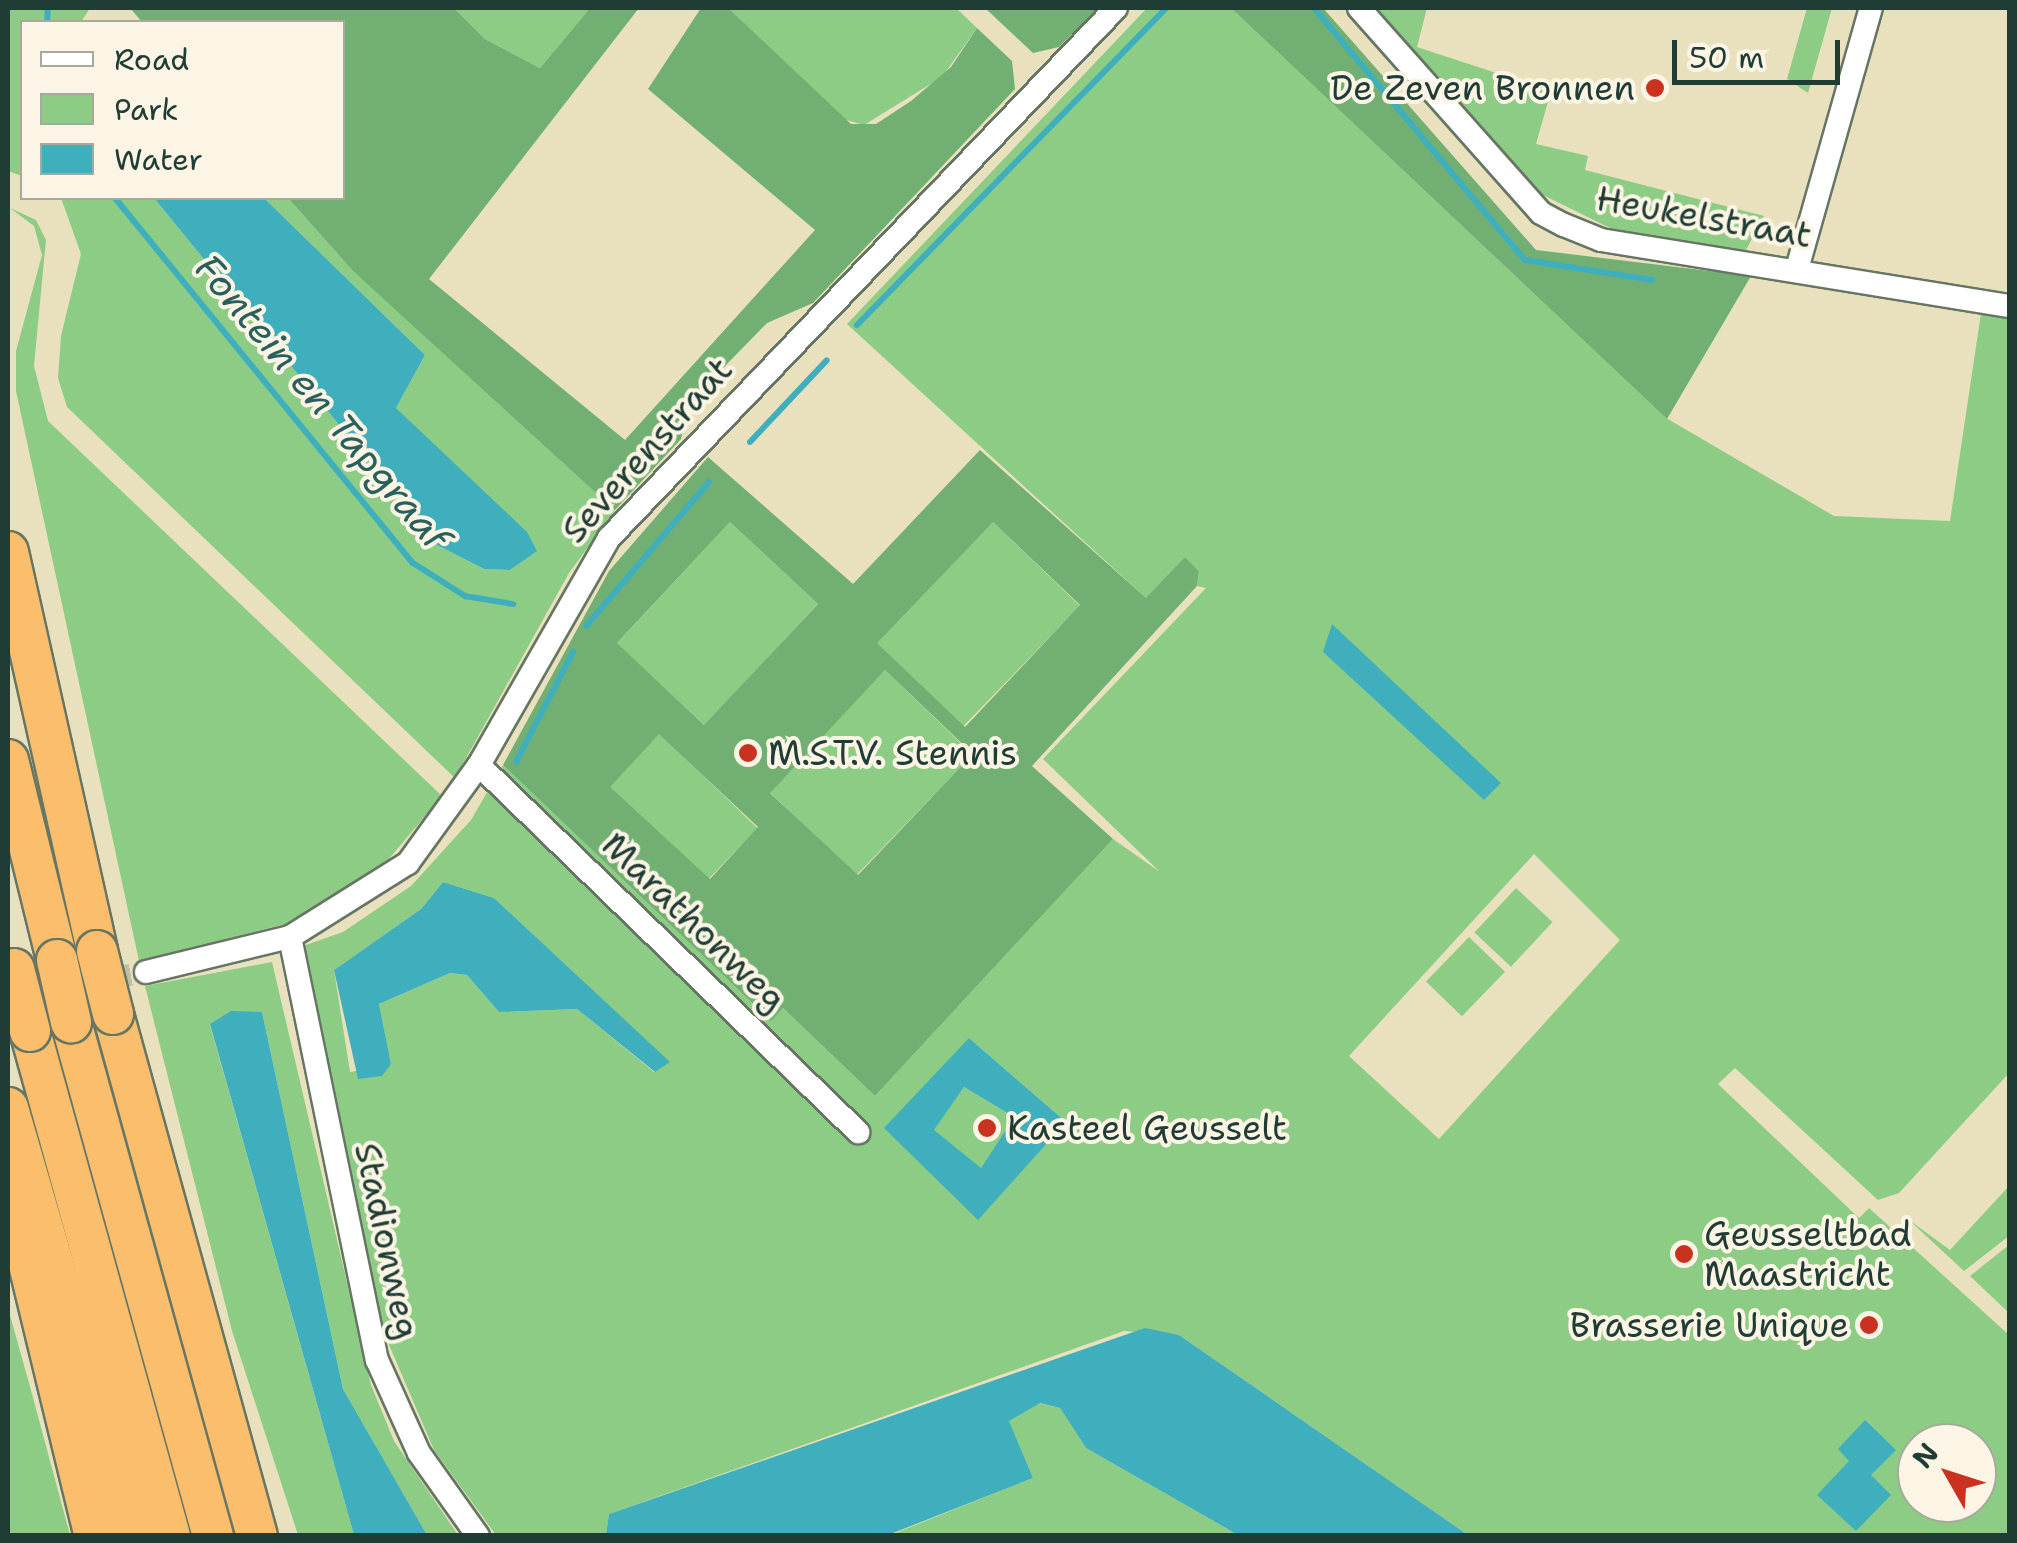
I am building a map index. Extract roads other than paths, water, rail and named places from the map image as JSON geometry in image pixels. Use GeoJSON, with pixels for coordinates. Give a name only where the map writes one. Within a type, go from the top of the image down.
{"type":"FeatureCollection","features":[{"type":"Feature","properties":{"kind":"highway"},"geometry":{"type":"LineString","coordinates":[[8,552],[97,951],[257,1536]]}},
{"type":"Feature","properties":{"kind":"highway"},"geometry":{"type":"LineString","coordinates":[[8,760],[72,1022],[213,1536]]}},
{"type":"Feature","properties":{"kind":"highway"},"geometry":{"type":"LineString","coordinates":[[11,955],[170,1536]]}},
{"type":"Feature","properties":{"kind":"highway"},"geometry":{"type":"LineString","coordinates":[[8,1108],[132,1536]]}},
{"type":"Feature","properties":{"kind":"highway"},"geometry":{"type":"LineString","coordinates":[[8,1164],[22,1257],[95,1536]]}},
{"type":"Feature","properties":{"kind":"highway"},"geometry":{"type":"LineString","coordinates":[[202,1340],[238,1404],[278,1536]]}},
{"type":"Feature","properties":{"kind":"street","name":"Severenstraat"},"geometry":{"type":"LineString","coordinates":[[146,972],[290,937],[408,863],[480,765],[608,538],[1116,8]]}},
{"type":"Feature","properties":{"kind":"street","name":"Heukelstraat"},"geometry":{"type":"LineString","coordinates":[[1359,8],[1541,212],[1600,240],[2010,306]]}},
{"type":"Feature","properties":{"kind":"street"},"geometry":{"type":"LineString","coordinates":[[1797,269],[1870,8]]}},
{"type":"Feature","properties":{"kind":"street","name":"Marathonweg"},"geometry":{"type":"LineString","coordinates":[[480,765],[858,1132]]}},
{"type":"Feature","properties":{"kind":"street","name":"Stadionweg"},"geometry":{"type":"LineString","coordinates":[[290,937],[377,1360],[419,1453],[478,1536]]}},
{"type":"Feature","properties":{"kind":"water"},"geometry":{"type":"Polygon","coordinates":[[[156,200],[266,200],[425,355],[396,408],[527,532],[537,551],[510,570],[484,569],[437,545],[156,200]]]}},
{"type":"Feature","properties":{"kind":"water"},"geometry":{"type":"Polygon","coordinates":[[[1332,624],[1501,783],[1484,800],[1323,652],[1332,624]]]}},
{"type":"Feature","properties":{"kind":"water"},"geometry":{"type":"Polygon","coordinates":[[[443,882],[494,898],[670,1062],[655,1072],[577,1009],[499,1012],[467,975],[450,973],[379,1004],[391,1064],[382,1076],[358,1079],[334,970],[421,909],[443,882]]]}},
{"type":"Feature","properties":{"kind":"water"},"geometry":{"type":"Polygon","coordinates":[[[231,1011],[262,1012],[343,1389],[427,1535],[354,1535],[210,1024],[231,1011]]]}},
{"type":"Feature","properties":{"kind":"water"},"geometry":{"type":"Polygon","coordinates":[[[969,1038],[1066,1122],[978,1220],[884,1128],[969,1038]],[[964,1087],[934,1130],[981,1168],[1014,1117],[964,1087]]]}},
{"type":"Feature","properties":{"kind":"water"},"geometry":{"type":"Polygon","coordinates":[[[1145,1328],[1179,1335],[1468,1535],[1238,1535],[1086,1448],[1060,1408],[1040,1403],[1009,1421],[1033,1478],[888,1535],[606,1535],[609,1514],[1145,1328]]]}},
{"type":"Feature","properties":{"kind":"water"},"geometry":{"type":"Polygon","coordinates":[[[1865,1420],[1896,1450],[1871,1475],[1891,1495],[1856,1531],[1817,1495],[1849,1461],[1838,1449],[1865,1420]]]}},
{"type":"Feature","properties":{"kind":"waterway","name":"Fontein en Tapgraaf"},"geometry":{"type":"LineString","coordinates":[[47,20],[48,8]]}},
{"type":"Feature","properties":{"kind":"waterway"},"geometry":{"type":"LineString","coordinates":[[857,325],[1166,8]]}},
{"type":"Feature","properties":{"kind":"waterway"},"geometry":{"type":"LineString","coordinates":[[1314,8],[1525,260],[1652,280]]}},
{"type":"Feature","properties":{"kind":"waterway","name":"Fontein en Tapgraaf"},"geometry":{"type":"LineString","coordinates":[[117,200],[413,563],[465,596],[513,604]]}},
{"type":"Feature","properties":{"kind":"waterway"},"geometry":{"type":"LineString","coordinates":[[750,442],[827,360]]}},
{"type":"Feature","properties":{"kind":"waterway"},"geometry":{"type":"LineString","coordinates":[[586,626],[709,482]]}},
{"type":"Feature","properties":{"kind":"waterway","name":"Fontein en Tapgraaf"},"geometry":{"type":"LineString","coordinates":[[516,762],[573,652]]}},
{"type":"Feature","properties":{"kind":"tunnel"},"geometry":{"type":"LineString","coordinates":[[12,998],[146,972]]}},
{"type":"Feature","properties":{"kind":"place","name":"De Zeven Bronnen"},"geometry":{"type":"Point","coordinates":[1655,88]}},
{"type":"Feature","properties":{"kind":"place","name":"M.S.T.V. Stennis"},"geometry":{"type":"Point","coordinates":[748,753]}},
{"type":"Feature","properties":{"kind":"place","name":"Kasteel Geusselt"},"geometry":{"type":"Point","coordinates":[987,1128]}},
{"type":"Feature","properties":{"kind":"place","name":"Geusseltbad Maastricht"},"geometry":{"type":"Point","coordinates":[1684,1254]}},
{"type":"Feature","properties":{"kind":"place","name":"Brasserie Unique"},"geometry":{"type":"Point","coordinates":[1869,1325]}}]}
